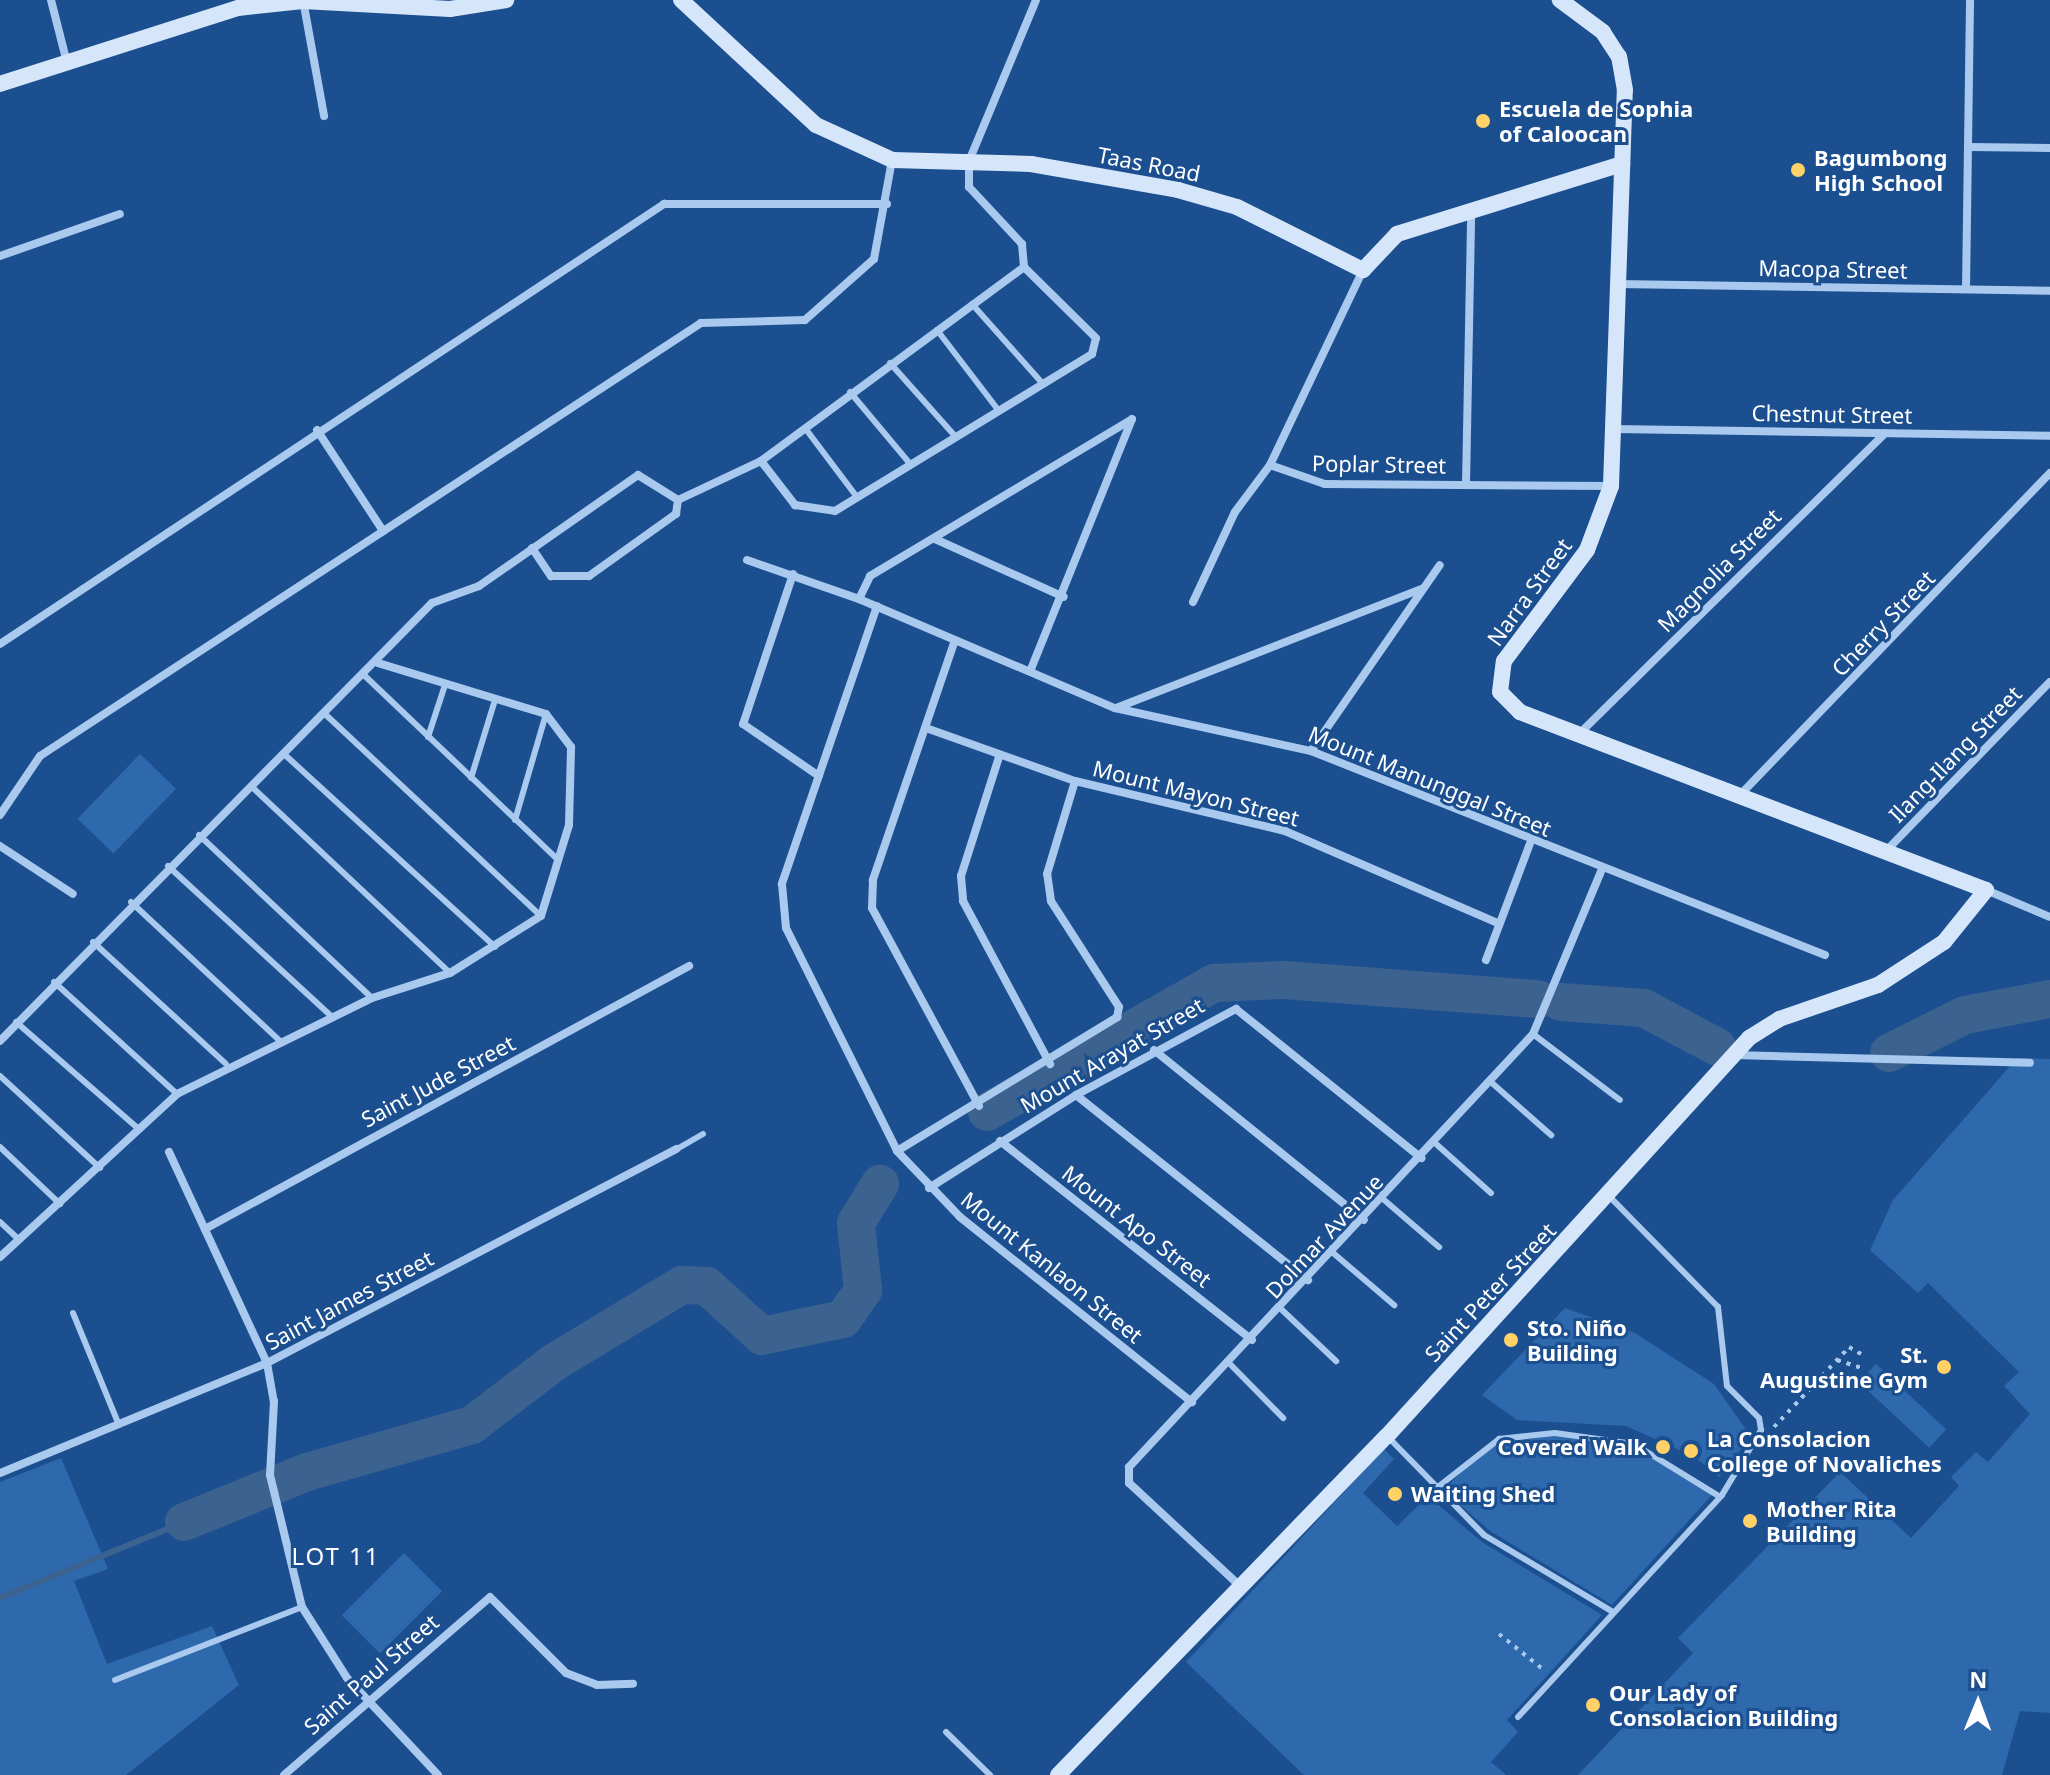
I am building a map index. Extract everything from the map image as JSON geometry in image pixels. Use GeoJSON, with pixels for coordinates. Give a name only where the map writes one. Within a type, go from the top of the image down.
{"type":"FeatureCollection","features":[{"type":"Feature","properties":{"kind":"street"},"geometry":{"type":"LineString","coordinates":[[51,0],[67,63]]}},
{"type":"Feature","properties":{"kind":"street"},"geometry":{"type":"LineString","coordinates":[[303,0],[324,116]]}},
{"type":"Feature","properties":{"kind":"street"},"geometry":{"type":"LineString","coordinates":[[0,84],[238,8],[303,0],[451,4],[506,0]]}},
{"type":"Feature","properties":{"kind":"street","name":"Taas Road"},"geometry":{"type":"LineString","coordinates":[[681,0],[816,125],[892,160],[969,161],[1178,190],[1237,207],[1363,270]]}},
{"type":"Feature","properties":{"kind":"street"},"geometry":{"type":"LineString","coordinates":[[761,461],[795,505],[814,512],[835,511],[1092,354],[1096,338],[1024,267],[1022,244],[969,187],[969,161],[1036,0]]}},
{"type":"Feature","properties":{"kind":"street","name":"Narra Street"},"geometry":{"type":"LineString","coordinates":[[1560,0],[1603,32],[1619,57],[1622,164],[1611,486],[1587,550],[1504,661],[1500,677],[1508,704],[2050,917]]}},
{"type":"Feature","properties":{"kind":"street"},"geometry":{"type":"LineString","coordinates":[[1966,289],[1970,0]]}},
{"type":"Feature","properties":{"kind":"street"},"geometry":{"type":"LineString","coordinates":[[1968,147],[2050,148]]}},
{"type":"Feature","properties":{"kind":"street"},"geometry":{"type":"LineString","coordinates":[[0,815],[40,756],[701,323],[805,320],[874,259],[887,204],[892,160]]}},
{"type":"Feature","properties":{"kind":"street"},"geometry":{"type":"LineString","coordinates":[[1363,270],[1389,238],[1622,164]]}},
{"type":"Feature","properties":{"kind":"street"},"geometry":{"type":"LineString","coordinates":[[0,644],[317,430],[664,204],[887,204]]}},
{"type":"Feature","properties":{"kind":"street"},"geometry":{"type":"LineString","coordinates":[[1466,484],[1471,212]]}},
{"type":"Feature","properties":{"kind":"street"},"geometry":{"type":"LineString","coordinates":[[0,256],[120,214]]}},
{"type":"Feature","properties":{"kind":"street"},"geometry":{"type":"LineString","coordinates":[[678,500],[761,461],[850,392],[1024,267]]}},
{"type":"Feature","properties":{"kind":"street","name":"Poplar Street"},"geometry":{"type":"LineString","coordinates":[[1363,270],[1270,465],[1325,484],[1611,486]]}},
{"type":"Feature","properties":{"kind":"street","name":"Macopa Street"},"geometry":{"type":"LineString","coordinates":[[1616,284],[2050,291]]}},
{"type":"Feature","properties":{"kind":"street"},"geometry":{"type":"LineString","coordinates":[[859,599],[870,576],[1132,419],[1064,597],[1030,671]]}},
{"type":"Feature","properties":{"kind":"street","name":"Chestnut Street"},"geometry":{"type":"LineString","coordinates":[[1613,429],[2050,436]]}},
{"type":"Feature","properties":{"kind":"street"},"geometry":{"type":"LineString","coordinates":[[317,430],[383,531]]}},
{"type":"Feature","properties":{"kind":"street","name":"Magnolia Street"},"geometry":{"type":"LineString","coordinates":[[1579,734],[1885,433]]}},
{"type":"Feature","properties":{"kind":"street"},"geometry":{"type":"LineString","coordinates":[[1193,602],[1235,512],[1270,465]]}},
{"type":"Feature","properties":{"kind":"street","name":"Cherry Street"},"geometry":{"type":"LineString","coordinates":[[1740,795],[2050,473]]}},
{"type":"Feature","properties":{"kind":"street"},"geometry":{"type":"LineString","coordinates":[[0,1041],[131,902],[365,676],[432,603],[479,586],[638,475],[678,500]]}},
{"type":"Feature","properties":{"kind":"street"},"geometry":{"type":"LineString","coordinates":[[532,548],[551,576],[589,576],[676,514],[678,500]]}},
{"type":"Feature","properties":{"kind":"street"},"geometry":{"type":"LineString","coordinates":[[935,539],[1064,597]]}},
{"type":"Feature","properties":{"kind":"street","name":"Mount Manunggal Street"},"geometry":{"type":"LineString","coordinates":[[747,560],[877,606],[1115,708],[1311,751],[1531,841],[1825,955]]}},
{"type":"Feature","properties":{"kind":"street"},"geometry":{"type":"LineString","coordinates":[[1311,751],[1440,565]]}},
{"type":"Feature","properties":{"kind":"street"},"geometry":{"type":"LineString","coordinates":[[793,574],[743,724],[819,776]]}},
{"type":"Feature","properties":{"kind":"street"},"geometry":{"type":"LineString","coordinates":[[1115,708],[1423,588]]}},
{"type":"Feature","properties":{"kind":"street","name":"Mount Kanlaon Street"},"geometry":{"type":"LineString","coordinates":[[877,606],[780,901],[786,928],[897,1151],[929,1188],[1192,1402]]}},
{"type":"Feature","properties":{"kind":"street"},"geometry":{"type":"LineString","coordinates":[[955,640],[873,880],[872,908],[979,1106]]}},
{"type":"Feature","properties":{"kind":"street"},"geometry":{"type":"LineString","coordinates":[[0,1257],[177,1094],[226,1064],[372,998],[450,973],[541,916],[569,825],[571,747],[546,714],[378,663]]}},
{"type":"Feature","properties":{"kind":"street","name":"Ilang-Ilang Street"},"geometry":{"type":"LineString","coordinates":[[1885,851],[2050,682]]}},
{"type":"Feature","properties":{"kind":"street","name":"Mount Mayon Street"},"geometry":{"type":"LineString","coordinates":[[926,728],[999,757],[1075,781],[1285,831],[1498,923]]}},
{"type":"Feature","properties":{"kind":"street"},"geometry":{"type":"LineString","coordinates":[[999,757],[961,876],[963,901],[1050,1064]]}},
{"type":"Feature","properties":{"kind":"street"},"geometry":{"type":"LineString","coordinates":[[897,1151],[1110,1027],[1119,1007],[1051,901],[1047,874],[1075,781]]}},
{"type":"Feature","properties":{"kind":"street"},"geometry":{"type":"LineString","coordinates":[[1486,960],[1531,841]]}},
{"type":"Feature","properties":{"kind":"street"},"geometry":{"type":"LineString","coordinates":[[0,846],[73,894]]}},
{"type":"Feature","properties":{"kind":"street","name":"Dolmar Avenue"},"geometry":{"type":"LineString","coordinates":[[1240,1586],[1127,1478],[1132,1462],[1230,1364],[1492,1083],[1533,1034],[1602,869]]}},
{"type":"Feature","properties":{"kind":"street","name":"Saint Peter Street"},"geometry":{"type":"LineString","coordinates":[[1058,1775],[1387,1436],[1610,1197],[1733,1055],[1779,1019],[1878,985],[1926,954],[1986,890]]}},
{"type":"Feature","properties":{"kind":"street","name":"Saint Jude Street"},"geometry":{"type":"LineString","coordinates":[[205,1229],[689,966]]}},
{"type":"Feature","properties":{"kind":"street","name":"Mount Arayat Street"},"geometry":{"type":"LineString","coordinates":[[929,1188],[1076,1095],[1228,1010],[1245,1012],[1421,1158]]}},
{"type":"Feature","properties":{"kind":"street"},"geometry":{"type":"LineString","coordinates":[[1154,1050],[1364,1220]]}},
{"type":"Feature","properties":{"kind":"street"},"geometry":{"type":"LineString","coordinates":[[1733,1055],[2030,1063]]}},
{"type":"Feature","properties":{"kind":"street"},"geometry":{"type":"LineString","coordinates":[[1076,1095],[1308,1280]]}},
{"type":"Feature","properties":{"kind":"street","name":"Mount Apo Street"},"geometry":{"type":"LineString","coordinates":[[1000,1141],[1252,1340]]}},
{"type":"Feature","properties":{"kind":"street","name":"Saint James Street"},"geometry":{"type":"LineString","coordinates":[[0,1473],[267,1363],[677,1149]]}},
{"type":"Feature","properties":{"kind":"street"},"geometry":{"type":"LineString","coordinates":[[169,1152],[267,1363],[274,1401],[270,1475],[302,1607],[365,1700],[438,1775]]}},
{"type":"Feature","properties":{"kind":"street","name":"Saint Paul Street"},"geometry":{"type":"LineString","coordinates":[[284,1775],[365,1700],[482,1601],[497,1599],[566,1673],[597,1685],[633,1684]]}},
{"type":"Feature","properties":{"kind":"lane"},"geometry":{"type":"LineString","coordinates":[[972,304],[1043,384]]}},
{"type":"Feature","properties":{"kind":"lane"},"geometry":{"type":"LineString","coordinates":[[937,330],[999,411]]}},
{"type":"Feature","properties":{"kind":"lane"},"geometry":{"type":"LineString","coordinates":[[890,363],[956,437]]}},
{"type":"Feature","properties":{"kind":"lane"},"geometry":{"type":"LineString","coordinates":[[850,392],[911,465]]}},
{"type":"Feature","properties":{"kind":"lane"},"geometry":{"type":"LineString","coordinates":[[805,428],[857,497]]}},
{"type":"Feature","properties":{"kind":"lane"},"geometry":{"type":"LineString","coordinates":[[365,676],[558,860]]}},
{"type":"Feature","properties":{"kind":"lane"},"geometry":{"type":"LineString","coordinates":[[428,737],[445,685]]}},
{"type":"Feature","properties":{"kind":"lane"},"geometry":{"type":"LineString","coordinates":[[471,778],[495,700]]}},
{"type":"Feature","properties":{"kind":"lane"},"geometry":{"type":"LineString","coordinates":[[325,714],[541,916]]}},
{"type":"Feature","properties":{"kind":"lane"},"geometry":{"type":"LineString","coordinates":[[515,820],[546,714]]}},
{"type":"Feature","properties":{"kind":"lane"},"geometry":{"type":"LineString","coordinates":[[284,754],[495,947]]}},
{"type":"Feature","properties":{"kind":"lane"},"geometry":{"type":"LineString","coordinates":[[251,786],[450,973]]}},
{"type":"Feature","properties":{"kind":"lane"},"geometry":{"type":"LineString","coordinates":[[199,835],[372,998]]}},
{"type":"Feature","properties":{"kind":"lane"},"geometry":{"type":"LineString","coordinates":[[168,866],[332,1017]]}},
{"type":"Feature","properties":{"kind":"lane"},"geometry":{"type":"LineString","coordinates":[[131,902],[280,1041]]}},
{"type":"Feature","properties":{"kind":"lane"},"geometry":{"type":"LineString","coordinates":[[93,942],[226,1064]]}},
{"type":"Feature","properties":{"kind":"lane"},"geometry":{"type":"LineString","coordinates":[[54,982],[177,1094]]}},
{"type":"Feature","properties":{"kind":"lane"},"geometry":{"type":"LineString","coordinates":[[16,1022],[140,1130]]}},
{"type":"Feature","properties":{"kind":"lane"},"geometry":{"type":"LineString","coordinates":[[1533,1034],[1620,1100]]}},
{"type":"Feature","properties":{"kind":"lane"},"geometry":{"type":"LineString","coordinates":[[0,1076],[100,1168]]}},
{"type":"Feature","properties":{"kind":"lane"},"geometry":{"type":"LineString","coordinates":[[1492,1083],[1551,1135]]}},
{"type":"Feature","properties":{"kind":"lane","name":"Saint James Street"},"geometry":{"type":"LineString","coordinates":[[677,1149],[703,1134]]}},
{"type":"Feature","properties":{"kind":"lane"},"geometry":{"type":"LineString","coordinates":[[1435,1143],[1491,1193]]}},
{"type":"Feature","properties":{"kind":"lane"},"geometry":{"type":"LineString","coordinates":[[0,1147],[60,1204]]}},
{"type":"Feature","properties":{"kind":"lane"},"geometry":{"type":"LineString","coordinates":[[1518,1717],[1720,1497],[1754,1451],[1759,1418],[1727,1386],[1718,1307],[1610,1197]]}},
{"type":"Feature","properties":{"kind":"lane"},"geometry":{"type":"LineString","coordinates":[[1383,1199],[1439,1247]]}},
{"type":"Feature","properties":{"kind":"lane"},"geometry":{"type":"LineString","coordinates":[[0,1222],[19,1240]]}},
{"type":"Feature","properties":{"kind":"lane"},"geometry":{"type":"LineString","coordinates":[[1332,1252],[1394,1305]]}},
{"type":"Feature","properties":{"kind":"lane"},"geometry":{"type":"LineString","coordinates":[[1281,1309],[1336,1361]]}},
{"type":"Feature","properties":{"kind":"lane"},"geometry":{"type":"LineString","coordinates":[[73,1313],[119,1425]]}},
{"type":"Feature","properties":{"kind":"lane"},"geometry":{"type":"LineString","coordinates":[[1230,1364],[1283,1418]]}},
{"type":"Feature","properties":{"kind":"lane"},"geometry":{"type":"LineString","coordinates":[[1434,1490],[1499,1439],[1555,1433],[1634,1444],[1720,1497]]}},
{"type":"Feature","properties":{"kind":"lane"},"geometry":{"type":"LineString","coordinates":[[1387,1436],[1434,1490],[1484,1535],[1613,1612]]}},
{"type":"Feature","properties":{"kind":"lane"},"geometry":{"type":"LineString","coordinates":[[115,1680],[302,1607]]}},
{"type":"Feature","properties":{"kind":"lane"},"geometry":{"type":"LineString","coordinates":[[946,1732],[990,1775]]}},
{"type":"Feature","properties":{"kind":"path"},"geometry":{"type":"LineString","coordinates":[[1754,1451],[1849,1347],[1861,1354]]}},
{"type":"Feature","properties":{"kind":"path"},"geometry":{"type":"LineString","coordinates":[[1837,1360],[1861,1368]]}},
{"type":"Feature","properties":{"kind":"path"},"geometry":{"type":"LineString","coordinates":[[1499,1634],[1554,1678]]}},
{"type":"Feature","properties":{"kind":"shaded area"},"geometry":{"type":"Polygon","coordinates":[[[140,754],[176,789],[113,853],[77,819],[140,754]]]}},
{"type":"Feature","properties":{"kind":"shaded area"},"geometry":{"type":"Polygon","coordinates":[[[2017,1058],[2050,1059],[2050,1713],[2020,1711],[2002,1775],[1578,1775],[1693,1653],[1678,1638],[1840,1472],[1911,1538],[1959,1486],[1951,1477],[1976,1452],[1988,1462],[2030,1414],[2004,1386],[2019,1372],[1928,1283],[1918,1293],[1870,1250],[1893,1200],[2017,1058]]]}},
{"type":"Feature","properties":{"kind":"shaded area"},"geometry":{"type":"Polygon","coordinates":[[[1565,1308],[1635,1333],[1714,1384],[1747,1431],[1746,1443],[1719,1477],[1695,1457],[1626,1426],[1517,1420],[1482,1395],[1565,1308]]]}},
{"type":"Feature","properties":{"kind":"shaded area"},"geometry":{"type":"Polygon","coordinates":[[[1876,1364],[1946,1429],[1929,1448],[1859,1382],[1876,1364]]]}},
{"type":"Feature","properties":{"kind":"shaded area"},"geometry":{"type":"Polygon","coordinates":[[[1554,1435],[1631,1446],[1712,1495],[1612,1605],[1490,1531],[1443,1490],[1490,1445],[1554,1435]]]}},
{"type":"Feature","properties":{"kind":"shaded area"},"geometry":{"type":"Polygon","coordinates":[[[1384,1449],[1394,1459],[1363,1493],[1397,1526],[1428,1496],[1482,1542],[1602,1615],[1507,1720],[1518,1732],[1491,1762],[1506,1775],[1304,1775],[1186,1662],[1384,1449]]]}},
{"type":"Feature","properties":{"kind":"shaded area"},"geometry":{"type":"Polygon","coordinates":[[[61,1458],[108,1569],[74,1581],[107,1664],[212,1626],[239,1685],[126,1775],[0,1775],[0,1482],[61,1458]]]}},
{"type":"Feature","properties":{"kind":"shaded area"},"geometry":{"type":"Polygon","coordinates":[[[404,1553],[442,1591],[380,1653],[342,1615],[404,1553]]]}},
{"type":"Feature","properties":{"kind":"waterway"},"geometry":{"type":"LineString","coordinates":[[987,1112],[1214,983],[1284,980],[1538,999]]}},
{"type":"Feature","properties":{"kind":"waterway"},"geometry":{"type":"LineString","coordinates":[[1889,1053],[1965,1015],[2050,999]]}},
{"type":"Feature","properties":{"kind":"waterway"},"geometry":{"type":"LineString","coordinates":[[1561,1002],[1644,1008],[1717,1047]]}},
{"type":"Feature","properties":{"kind":"waterway"},"geometry":{"type":"LineString","coordinates":[[184,1522],[307,1472],[472,1425],[553,1363],[682,1285],[707,1286],[762,1336],[843,1319],[863,1290],[856,1223],[880,1184]]}},
{"type":"Feature","properties":{"kind":"waterway"},"geometry":{"type":"LineString","coordinates":[[0,1598],[184,1522]]}},
{"type":"Feature","properties":{"kind":"place","name":"Escuela de Sophia of Caloocan"},"geometry":{"type":"Point","coordinates":[1483,121]}},
{"type":"Feature","properties":{"kind":"place","name":"Bagumbong High School"},"geometry":{"type":"Point","coordinates":[1798,170]}},
{"type":"Feature","properties":{"kind":"place","name":"Sto. Niño Building"},"geometry":{"type":"Point","coordinates":[1511,1340]}},
{"type":"Feature","properties":{"kind":"place","name":"St. Augustine Gym"},"geometry":{"type":"Point","coordinates":[1944,1367]}},
{"type":"Feature","properties":{"kind":"place","name":"Covered Walk"},"geometry":{"type":"Point","coordinates":[1663,1447]}},
{"type":"Feature","properties":{"kind":"place","name":"La Consolacion College of Novaliches"},"geometry":{"type":"Point","coordinates":[1691,1451]}},
{"type":"Feature","properties":{"kind":"place","name":"Waiting Shed"},"geometry":{"type":"Point","coordinates":[1395,1494]}},
{"type":"Feature","properties":{"kind":"place","name":"Mother Rita Building"},"geometry":{"type":"Point","coordinates":[1750,1521]}},
{"type":"Feature","properties":{"kind":"place","name":"Our Lady of Consolacion Building"},"geometry":{"type":"Point","coordinates":[1593,1705]}},
{"type":"Feature","properties":{"kind":"district","name":"LOT 11"},"geometry":{"type":"Point","coordinates":[336,1556]}}]}
